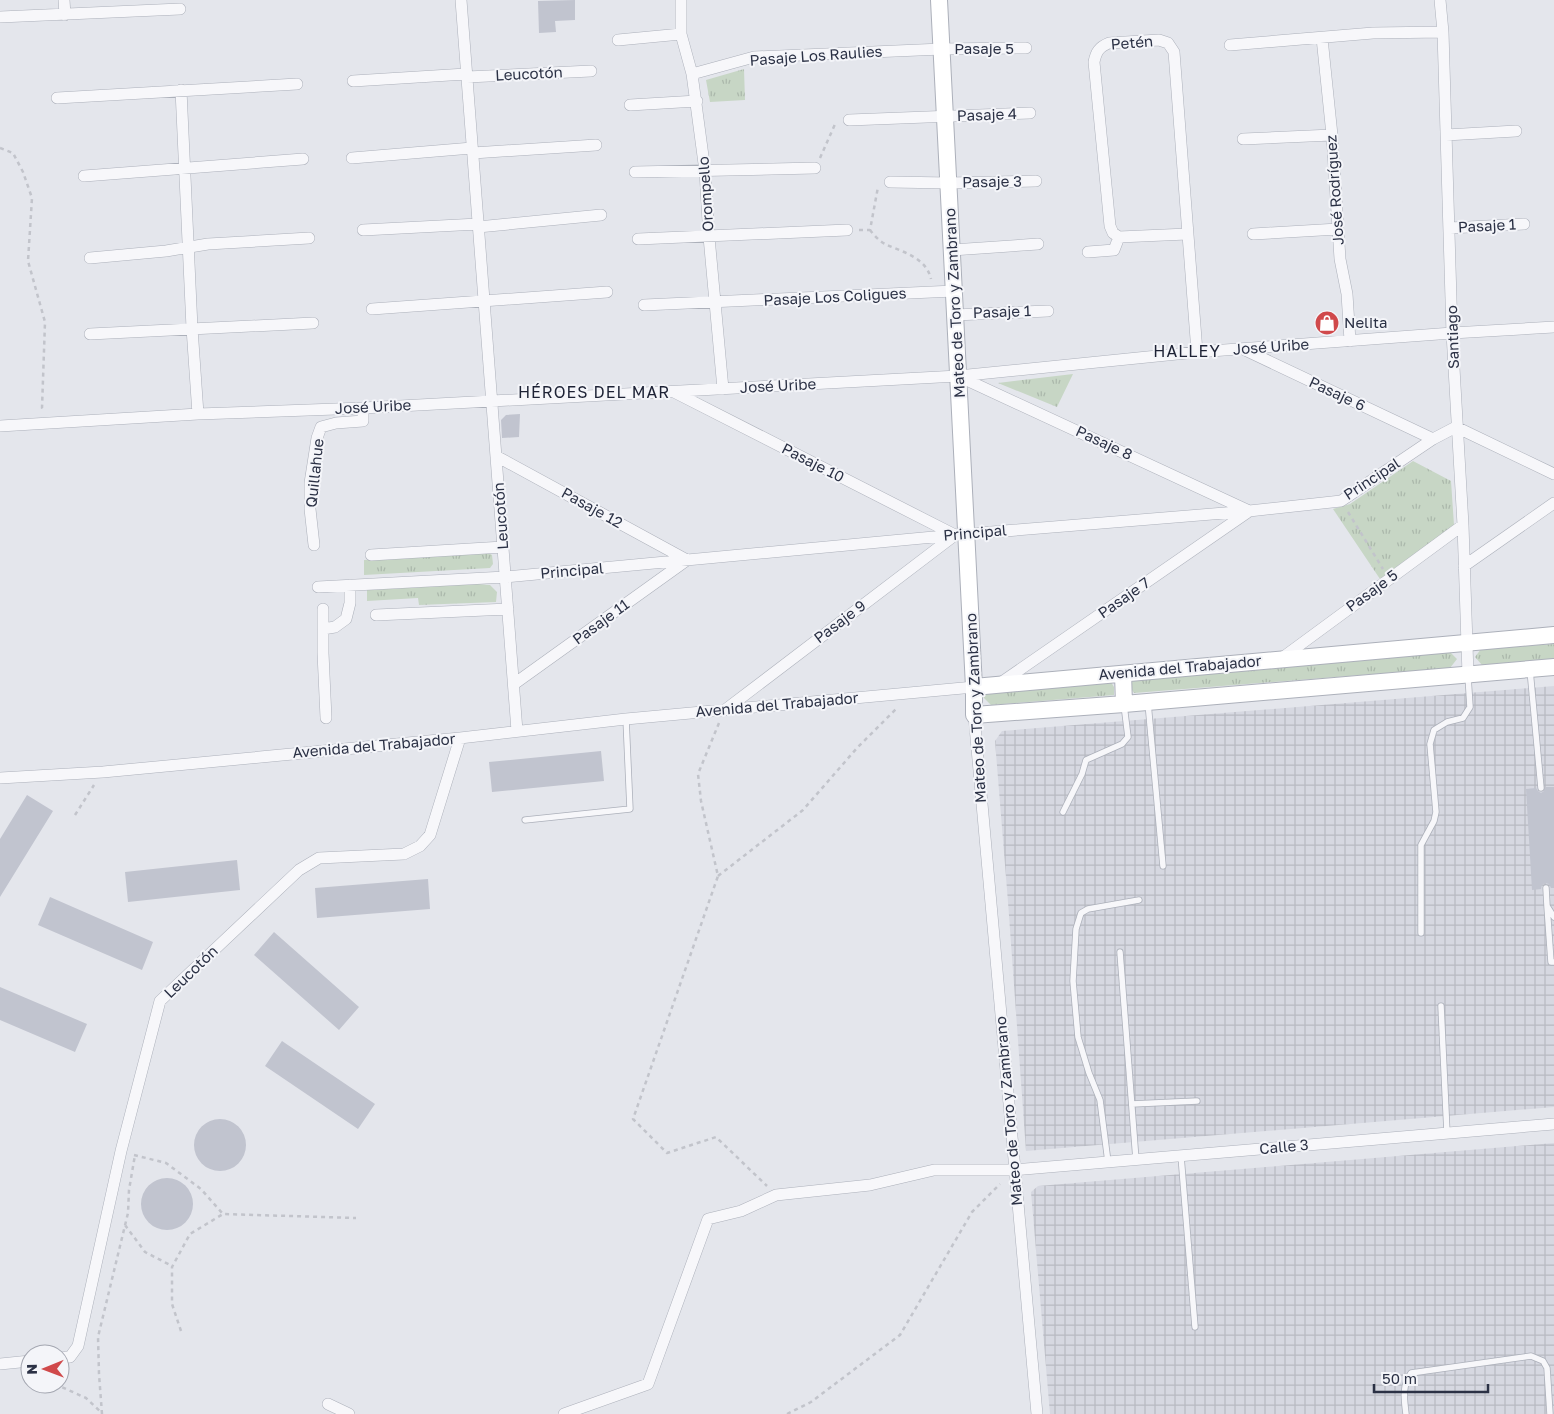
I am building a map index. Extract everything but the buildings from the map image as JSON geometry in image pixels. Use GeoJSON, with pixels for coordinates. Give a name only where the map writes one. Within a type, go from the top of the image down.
{"type":"FeatureCollection","features":[{"type":"Feature","properties":{"kind":"street"},"geometry":{"type":"LineString","coordinates":[[64,0],[65,15]]}},
{"type":"Feature","properties":{"kind":"street","name":"Leucotón"},"geometry":{"type":"LineString","coordinates":[[461,0],[517,731]]}},
{"type":"Feature","properties":{"kind":"street","name":"Orompello"},"geometry":{"type":"LineString","coordinates":[[681,0],[681,34],[697,101],[705,171],[723,389]]}},
{"type":"Feature","properties":{"kind":"street","name":"Mateo de Toro y Zambrano"},"geometry":{"type":"LineString","coordinates":[[939,0],[958,376],[961,534],[974,687],[974,715],[1037,1414]]}},
{"type":"Feature","properties":{"kind":"street","name":"Santiago"},"geometry":{"type":"LineString","coordinates":[[1440,0],[1443,32],[1452,333],[1463,526],[1468,675]]}},
{"type":"Feature","properties":{"kind":"street"},"geometry":{"type":"LineString","coordinates":[[0,17],[180,9]]}},
{"type":"Feature","properties":{"kind":"street"},"geometry":{"type":"LineString","coordinates":[[1230,44],[1374,33],[1443,32]]}},
{"type":"Feature","properties":{"kind":"street"},"geometry":{"type":"LineString","coordinates":[[618,40],[681,34]]}},
{"type":"Feature","properties":{"kind":"street","name":"José Rodríguez"},"geometry":{"type":"LineString","coordinates":[[1322,38],[1332,135],[1340,259],[1347,294],[1350,341]]}},
{"type":"Feature","properties":{"kind":"street","name":"Petén"},"geometry":{"type":"LineString","coordinates":[[1119,237],[1110,226],[1094,62],[1098,49],[1109,44],[1159,40],[1168,43],[1174,52],[1197,352]]}},
{"type":"Feature","properties":{"kind":"street","name":"Pasaje 5"},"geometry":{"type":"LineString","coordinates":[[942,49],[1026,48]]}},
{"type":"Feature","properties":{"kind":"street","name":"Pasaje Los Raulies"},"geometry":{"type":"LineString","coordinates":[[692,74],[754,57],[942,49]]}},
{"type":"Feature","properties":{"kind":"street","name":"Leucotón"},"geometry":{"type":"LineString","coordinates":[[353,81],[591,71]]}},
{"type":"Feature","properties":{"kind":"street"},"geometry":{"type":"LineString","coordinates":[[57,98],[297,84]]}},
{"type":"Feature","properties":{"kind":"street"},"geometry":{"type":"LineString","coordinates":[[181,90],[198,414]]}},
{"type":"Feature","properties":{"kind":"street"},"geometry":{"type":"LineString","coordinates":[[630,105],[697,101]]}},
{"type":"Feature","properties":{"kind":"street","name":"Pasaje 4"},"geometry":{"type":"LineString","coordinates":[[849,120],[1030,113]]}},
{"type":"Feature","properties":{"kind":"street"},"geometry":{"type":"LineString","coordinates":[[1446,136],[1516,131]]}},
{"type":"Feature","properties":{"kind":"street"},"geometry":{"type":"LineString","coordinates":[[1243,139],[1332,135]]}},
{"type":"Feature","properties":{"kind":"street"},"geometry":{"type":"LineString","coordinates":[[352,158],[596,144]]}},
{"type":"Feature","properties":{"kind":"street"},"geometry":{"type":"LineString","coordinates":[[84,176],[303,159]]}},
{"type":"Feature","properties":{"kind":"street"},"geometry":{"type":"LineString","coordinates":[[635,172],[815,168]]}},
{"type":"Feature","properties":{"kind":"street","name":"Pasaje 3"},"geometry":{"type":"LineString","coordinates":[[890,182],[1036,181]]}},
{"type":"Feature","properties":{"kind":"street"},"geometry":{"type":"LineString","coordinates":[[363,230],[478,225],[601,215]]}},
{"type":"Feature","properties":{"kind":"street","name":"Pasaje 1"},"geometry":{"type":"LineString","coordinates":[[1450,228],[1524,224]]}},
{"type":"Feature","properties":{"kind":"street"},"geometry":{"type":"LineString","coordinates":[[1253,234],[1338,229]]}},
{"type":"Feature","properties":{"kind":"street"},"geometry":{"type":"LineString","coordinates":[[638,239],[847,230]]}},
{"type":"Feature","properties":{"kind":"street"},"geometry":{"type":"LineString","coordinates":[[1088,252],[1114,250],[1119,237],[1187,234]]}},
{"type":"Feature","properties":{"kind":"street"},"geometry":{"type":"LineString","coordinates":[[90,258],[188,248],[208,244],[309,238]]}},
{"type":"Feature","properties":{"kind":"street"},"geometry":{"type":"LineString","coordinates":[[952,250],[1038,244]]}},
{"type":"Feature","properties":{"kind":"street","name":"Pasaje Los Coligues"},"geometry":{"type":"LineString","coordinates":[[644,305],[954,290]]}},
{"type":"Feature","properties":{"kind":"street"},"geometry":{"type":"LineString","coordinates":[[372,309],[607,292]]}},
{"type":"Feature","properties":{"kind":"street","name":"Pasaje 1"},"geometry":{"type":"LineString","coordinates":[[955,315],[1048,311]]}},
{"type":"Feature","properties":{"kind":"street"},"geometry":{"type":"LineString","coordinates":[[90,334],[313,323]]}},
{"type":"Feature","properties":{"kind":"street","name":"José Uribe"},"geometry":{"type":"LineString","coordinates":[[0,426],[198,414],[363,408],[958,376],[1241,348],[1452,333],[1554,328]]}},
{"type":"Feature","properties":{"kind":"street","name":"Pasaje 6"},"geometry":{"type":"LineString","coordinates":[[1241,348],[1433,439]]}},
{"type":"Feature","properties":{"kind":"street","name":"Pasaje 8"},"geometry":{"type":"LineString","coordinates":[[958,376],[1249,511]]}},
{"type":"Feature","properties":{"kind":"street","name":"Pasaje 10"},"geometry":{"type":"LineString","coordinates":[[672,391],[961,534]]}},
{"type":"Feature","properties":{"kind":"street","name":"Quillahue"},"geometry":{"type":"LineString","coordinates":[[314,545],[310,509],[310,483],[317,438],[321,427],[363,422],[363,408]]}},
{"type":"Feature","properties":{"kind":"street"},"geometry":{"type":"LineString","coordinates":[[1456,427],[1554,474]]}},
{"type":"Feature","properties":{"kind":"street","name":"Principal"},"geometry":{"type":"LineString","coordinates":[[318,587],[505,577],[961,534],[1249,511],[1341,501],[1433,439],[1456,427]]}},
{"type":"Feature","properties":{"kind":"street","name":"Pasaje 12"},"geometry":{"type":"LineString","coordinates":[[496,456],[687,560]]}},
{"type":"Feature","properties":{"kind":"street"},"geometry":{"type":"LineString","coordinates":[[1464,566],[1554,503]]}},
{"type":"Feature","properties":{"kind":"street","name":"Pasaje 7"},"geometry":{"type":"LineString","coordinates":[[999,684],[1249,511]]}},
{"type":"Feature","properties":{"kind":"street","name":"Pasaje 5"},"geometry":{"type":"LineString","coordinates":[[1282,658],[1463,526]]}},
{"type":"Feature","properties":{"kind":"street","name":"Pasaje 9"},"geometry":{"type":"LineString","coordinates":[[725,710],[961,534]]}},
{"type":"Feature","properties":{"kind":"street"},"geometry":{"type":"LineString","coordinates":[[371,555],[503,547]]}},
{"type":"Feature","properties":{"kind":"street","name":"Pasaje 11"},"geometry":{"type":"LineString","coordinates":[[514,684],[687,560]]}},
{"type":"Feature","properties":{"kind":"street"},"geometry":{"type":"LineString","coordinates":[[323,629],[335,627],[346,620],[350,604],[350,585]]}},
{"type":"Feature","properties":{"kind":"street"},"geometry":{"type":"LineString","coordinates":[[323,609],[326,718]]}},
{"type":"Feature","properties":{"kind":"street"},"geometry":{"type":"LineString","coordinates":[[376,615],[508,609]]}},
{"type":"Feature","properties":{"kind":"street","name":"Avenida del Trabajador"},"geometry":{"type":"LineString","coordinates":[[0,778],[103,772],[910,692],[1554,635]]}},
{"type":"Feature","properties":{"kind":"street","name":"Avenida del Trabajador"},"geometry":{"type":"LineString","coordinates":[[974,715],[1554,667]]}},
{"type":"Feature","properties":{"kind":"street"},"geometry":{"type":"LineString","coordinates":[[1123,674],[1124,704]]}},
{"type":"Feature","properties":{"kind":"street","name":"Leucotón"},"geometry":{"type":"LineString","coordinates":[[70,1357],[78,1346],[121,1151],[160,1001],[299,870],[319,858],[404,854],[420,846],[430,835],[460,738]]}},
{"type":"Feature","properties":{"kind":"street","name":"Calle 3"},"geometry":{"type":"LineString","coordinates":[[564,1414],[648,1384],[708,1219],[741,1211],[776,1195],[870,1185],[934,1170],[1014,1170],[1554,1124]]}},
{"type":"Feature","properties":{"kind":"street"},"geometry":{"type":"LineString","coordinates":[[0,1364],[20,1362]]}},
{"type":"Feature","properties":{"kind":"street"},"geometry":{"type":"LineString","coordinates":[[328,1404],[350,1414]]}},
{"type":"Feature","properties":{"kind":"lane"},"geometry":{"type":"LineString","coordinates":[[1530,669],[1541,788]]}},
{"type":"Feature","properties":{"kind":"lane"},"geometry":{"type":"LineString","coordinates":[[1421,933],[1421,845],[1434,821],[1436,812],[1430,744],[1434,730],[1447,722],[1463,718],[1470,707],[1468,675]]}},
{"type":"Feature","properties":{"kind":"lane"},"geometry":{"type":"LineString","coordinates":[[1148,702],[1163,866]]}},
{"type":"Feature","properties":{"kind":"lane"},"geometry":{"type":"LineString","coordinates":[[1063,812],[1082,774],[1086,760],[1122,744],[1128,737],[1124,704]]}},
{"type":"Feature","properties":{"kind":"lane"},"geometry":{"type":"LineString","coordinates":[[525,820],[630,809],[626,719]]}},
{"type":"Feature","properties":{"kind":"lane"},"geometry":{"type":"LineString","coordinates":[[1546,888],[1551,962],[1554,962]]}},
{"type":"Feature","properties":{"kind":"lane"},"geometry":{"type":"LineString","coordinates":[[1108,1162],[1100,1100],[1078,1037],[1073,981],[1076,929],[1081,913],[1088,909],[1139,900]]}},
{"type":"Feature","properties":{"kind":"lane"},"geometry":{"type":"LineString","coordinates":[[1547,906],[1554,917]]}},
{"type":"Feature","properties":{"kind":"lane"},"geometry":{"type":"LineString","coordinates":[[1120,952],[1136,1160]]}},
{"type":"Feature","properties":{"kind":"lane"},"geometry":{"type":"LineString","coordinates":[[1441,1006],[1447,1133]]}},
{"type":"Feature","properties":{"kind":"lane"},"geometry":{"type":"LineString","coordinates":[[1132,1104],[1197,1101]]}},
{"type":"Feature","properties":{"kind":"lane"},"geometry":{"type":"LineString","coordinates":[[1180,1156],[1195,1327]]}},
{"type":"Feature","properties":{"kind":"lane"},"geometry":{"type":"LineString","coordinates":[[1406,1414],[1404,1390],[1406,1381],[1411,1373],[1531,1356],[1543,1361],[1546,1368],[1550,1414]]}},
{"type":"Feature","properties":{"kind":"path"},"geometry":{"type":"LineString","coordinates":[[815,168],[837,121],[849,120]]}},
{"type":"Feature","properties":{"kind":"path"},"geometry":{"type":"LineString","coordinates":[[0,148],[13,153],[23,172],[32,198],[28,262],[45,322],[42,408],[55,423]]}},
{"type":"Feature","properties":{"kind":"path"},"geometry":{"type":"LineString","coordinates":[[870,230],[880,182],[890,182]]}},
{"type":"Feature","properties":{"kind":"path"},"geometry":{"type":"LineString","coordinates":[[847,230],[870,230],[882,243],[913,255],[930,272],[934,292]]}},
{"type":"Feature","properties":{"kind":"path"},"geometry":{"type":"LineString","coordinates":[[1341,501],[1389,579]]}},
{"type":"Feature","properties":{"kind":"path"},"geometry":{"type":"LineString","coordinates":[[718,876],[803,810],[856,748],[902,703],[910,692]]}},
{"type":"Feature","properties":{"kind":"path"},"geometry":{"type":"LineString","coordinates":[[725,710],[698,774],[701,801],[718,876],[633,1119],[667,1154],[716,1137],[776,1195]]}},
{"type":"Feature","properties":{"kind":"path"},"geometry":{"type":"LineString","coordinates":[[75,815],[103,772]]}},
{"type":"Feature","properties":{"kind":"path"},"geometry":{"type":"LineString","coordinates":[[121,1151],[166,1164],[201,1189],[223,1214]]}},
{"type":"Feature","properties":{"kind":"path"},"geometry":{"type":"LineString","coordinates":[[102,1414],[98,1337],[128,1213],[129,1190],[135,1155]]}},
{"type":"Feature","properties":{"kind":"path"},"geometry":{"type":"LineString","coordinates":[[787,1414],[811,1402],[900,1335],[972,1212],[1014,1170]]}},
{"type":"Feature","properties":{"kind":"path"},"geometry":{"type":"LineString","coordinates":[[182,1331],[172,1304],[172,1267],[190,1234],[223,1214],[356,1218]]}},
{"type":"Feature","properties":{"kind":"path"},"geometry":{"type":"LineString","coordinates":[[125,1225],[145,1252],[172,1267]]}},
{"type":"Feature","properties":{"kind":"path"},"geometry":{"type":"LineString","coordinates":[[70,1391],[86,1398],[102,1414]]}},
{"type":"Feature","properties":{"kind":"shaded area"},"geometry":{"type":"Polygon","coordinates":[[[1554,686],[1554,1107],[1026,1151],[995,741],[1002,731],[1554,686]]]}},
{"type":"Feature","properties":{"kind":"shaded area"},"geometry":{"type":"Polygon","coordinates":[[[1554,1143],[1554,1414],[1050,1414],[1031,1192],[1038,1186],[1554,1143]]]}},
{"type":"Feature","properties":{"kind":"green space"},"geometry":{"type":"Polygon","coordinates":[[[744,69],[745,100],[710,102],[706,80],[744,69]]]}},
{"type":"Feature","properties":{"kind":"green space"},"geometry":{"type":"Polygon","coordinates":[[[1073,374],[1057,407],[998,383],[1073,374]]]}},
{"type":"Feature","properties":{"kind":"green space"},"geometry":{"type":"Polygon","coordinates":[[[1413,461],[1451,481],[1454,525],[1380,579],[1333,509],[1350,504],[1413,461]]]}},
{"type":"Feature","properties":{"kind":"green space"},"geometry":{"type":"Polygon","coordinates":[[[487,552],[492,555],[493,564],[490,568],[364,575],[364,560],[487,552]]]}},
{"type":"Feature","properties":{"kind":"green space"},"geometry":{"type":"Polygon","coordinates":[[[477,584],[490,585],[497,592],[496,602],[419,605],[418,598],[367,601],[367,590],[477,584]]]}},
{"type":"Feature","properties":{"kind":"green space"},"geometry":{"type":"Polygon","coordinates":[[[1554,644],[1554,659],[1482,665],[1475,657],[1481,649],[1554,644]]]}},
{"type":"Feature","properties":{"kind":"green space"},"geometry":{"type":"Polygon","coordinates":[[[1450,652],[1457,659],[1450,668],[1134,693],[1130,687],[1133,679],[1450,652]]]}},
{"type":"Feature","properties":{"kind":"green space"},"geometry":{"type":"Polygon","coordinates":[[[1111,682],[1114,687],[1114,695],[991,705],[983,697],[987,693],[1111,682]]]}},
{"type":"Feature","properties":{"kind":"place","name":"Nelita"},"geometry":{"type":"Point","coordinates":[1327,323]}},
{"type":"Feature","properties":{"kind":"district","name":"HALLEY"},"geometry":{"type":"Point","coordinates":[1187,351]}},
{"type":"Feature","properties":{"kind":"district","name":"HÉROES DEL MAR"},"geometry":{"type":"Point","coordinates":[594,392]}}]}
